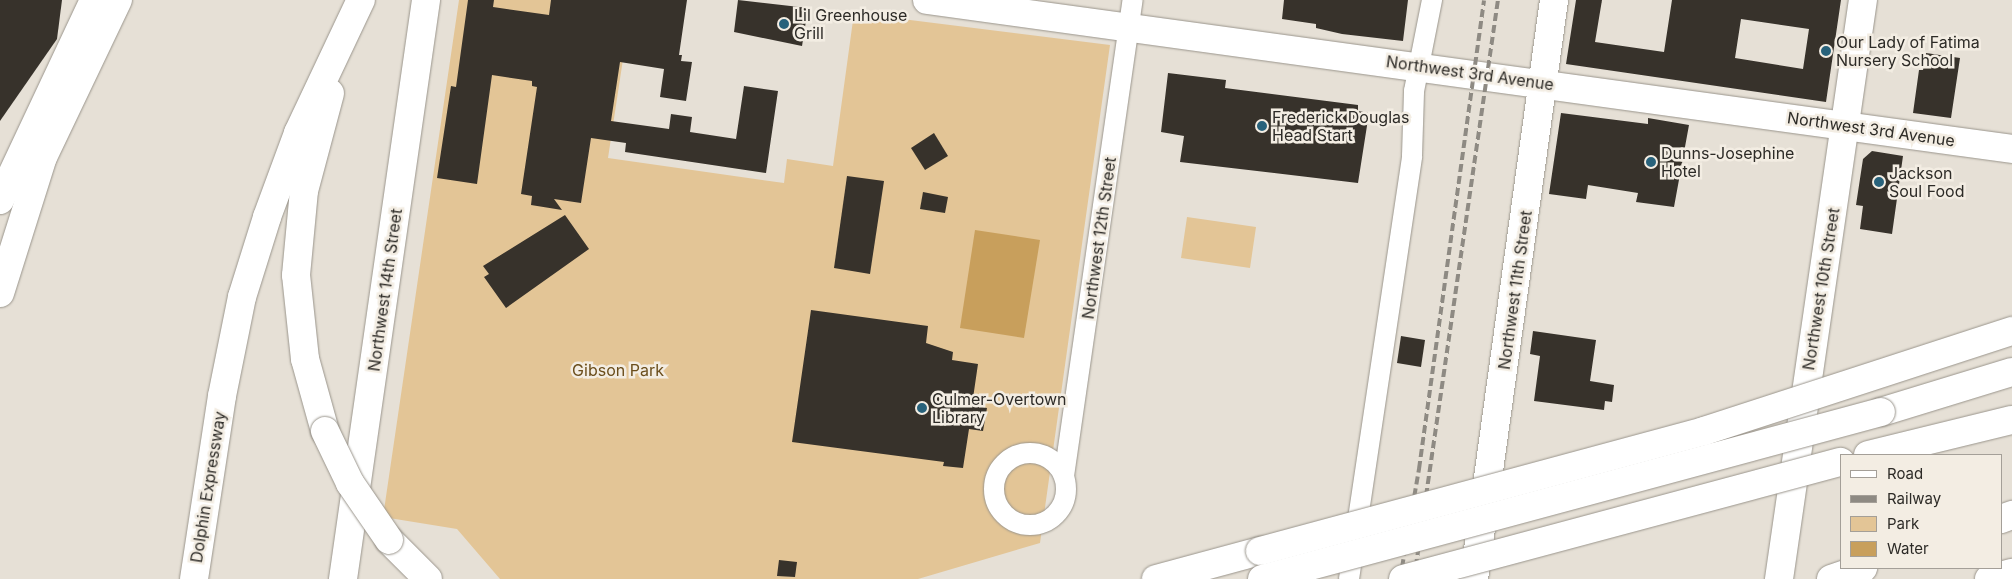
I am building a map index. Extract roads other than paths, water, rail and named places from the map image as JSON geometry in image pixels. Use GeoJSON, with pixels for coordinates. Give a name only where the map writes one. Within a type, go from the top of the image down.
{"type":"FeatureCollection","features":[{"type":"Feature","properties":{"kind":"main road"},"geometry":{"type":"LineString","coordinates":[[3,192],[94,0]]}},
{"type":"Feature","properties":{"kind":"main road"},"geometry":{"type":"LineString","coordinates":[[0,294],[43,157],[118,0]]}},
{"type":"Feature","properties":{"kind":"main road"},"geometry":{"type":"LineString","coordinates":[[361,0],[344,33],[304,191],[296,275],[305,358],[325,431],[350,483],[389,540],[428,579]]}},
{"type":"Feature","properties":{"kind":"main road","name":"Northwest 14th Street"},"geometry":{"type":"LineString","coordinates":[[343,579],[426,0]]}},
{"type":"Feature","properties":{"kind":"main road","name":"Northwest 3rd Avenue"},"geometry":{"type":"LineString","coordinates":[[928,0],[1543,82],[2012,149]]}},
{"type":"Feature","properties":{"kind":"main road","name":"Northwest 11th Street"},"geometry":{"type":"LineString","coordinates":[[1474,579],[1554,0]]}},
{"type":"Feature","properties":{"kind":"main road","name":"Northwest 10th Street"},"geometry":{"type":"LineString","coordinates":[[1779,579],[1863,0]]}},
{"type":"Feature","properties":{"kind":"main road","name":"Dolphin Expressway"},"geometry":{"type":"LineString","coordinates":[[194,579],[222,396],[242,297],[255,253],[316,89],[344,33]]}},
{"type":"Feature","properties":{"kind":"main road"},"geometry":{"type":"LineString","coordinates":[[1156,579],[1704,431],[2012,331]]}},
{"type":"Feature","properties":{"kind":"main road"},"geometry":{"type":"LineString","coordinates":[[1262,579],[1881,412],[2012,372]]}},
{"type":"Feature","properties":{"kind":"main road"},"geometry":{"type":"LineString","coordinates":[[177,579],[205,423],[222,396]]}},
{"type":"Feature","properties":{"kind":"main road"},"geometry":{"type":"LineString","coordinates":[[1872,454],[2012,420]]}},
{"type":"Feature","properties":{"kind":"main road"},"geometry":{"type":"LineString","coordinates":[[1402,579],[1840,462]]}},
{"type":"Feature","properties":{"kind":"main road"},"geometry":{"type":"LineString","coordinates":[[1989,579],[2012,573]]}},
{"type":"Feature","properties":{"kind":"street","name":"Northwest 12th Street"},"geometry":{"type":"LineString","coordinates":[[1064,476],[1133,0]]}},
{"type":"Feature","properties":{"kind":"street"},"geometry":{"type":"LineString","coordinates":[[1349,579],[1410,171],[1414,91],[1432,0]]}},
{"type":"Feature","properties":{"kind":"water"},"geometry":{"type":"Polygon","coordinates":[[[975,230],[1040,240],[1024,338],[960,328],[975,230]]]}},
{"type":"Feature","properties":{"kind":"railway"},"geometry":{"type":"LineString","coordinates":[[1400,579],[1419,469],[1484,0]]}},
{"type":"Feature","properties":{"kind":"railway"},"geometry":{"type":"LineString","coordinates":[[1414,579],[1498,0]]}},
{"type":"Feature","properties":{"kind":"place","name":"Lil Greenhouse Grill"},"geometry":{"type":"Point","coordinates":[784,24]}},
{"type":"Feature","properties":{"kind":"place","name":"Our Lady of Fatima Nursery School"},"geometry":{"type":"Point","coordinates":[1826,51]}},
{"type":"Feature","properties":{"kind":"place","name":"Frederick Douglas Head Start"},"geometry":{"type":"Point","coordinates":[1262,126]}},
{"type":"Feature","properties":{"kind":"place","name":"Dunns-Josephine Hotel"},"geometry":{"type":"Point","coordinates":[1651,162]}},
{"type":"Feature","properties":{"kind":"place","name":"Jackson Soul Food"},"geometry":{"type":"Point","coordinates":[1879,182]}},
{"type":"Feature","properties":{"kind":"place","name":"Culmer-Overtown Library"},"geometry":{"type":"Point","coordinates":[922,408]}},
{"type":"Feature","properties":{"kind":"park label","name":"Gibson Park"},"geometry":{"type":"Point","coordinates":[618,370]}}]}
